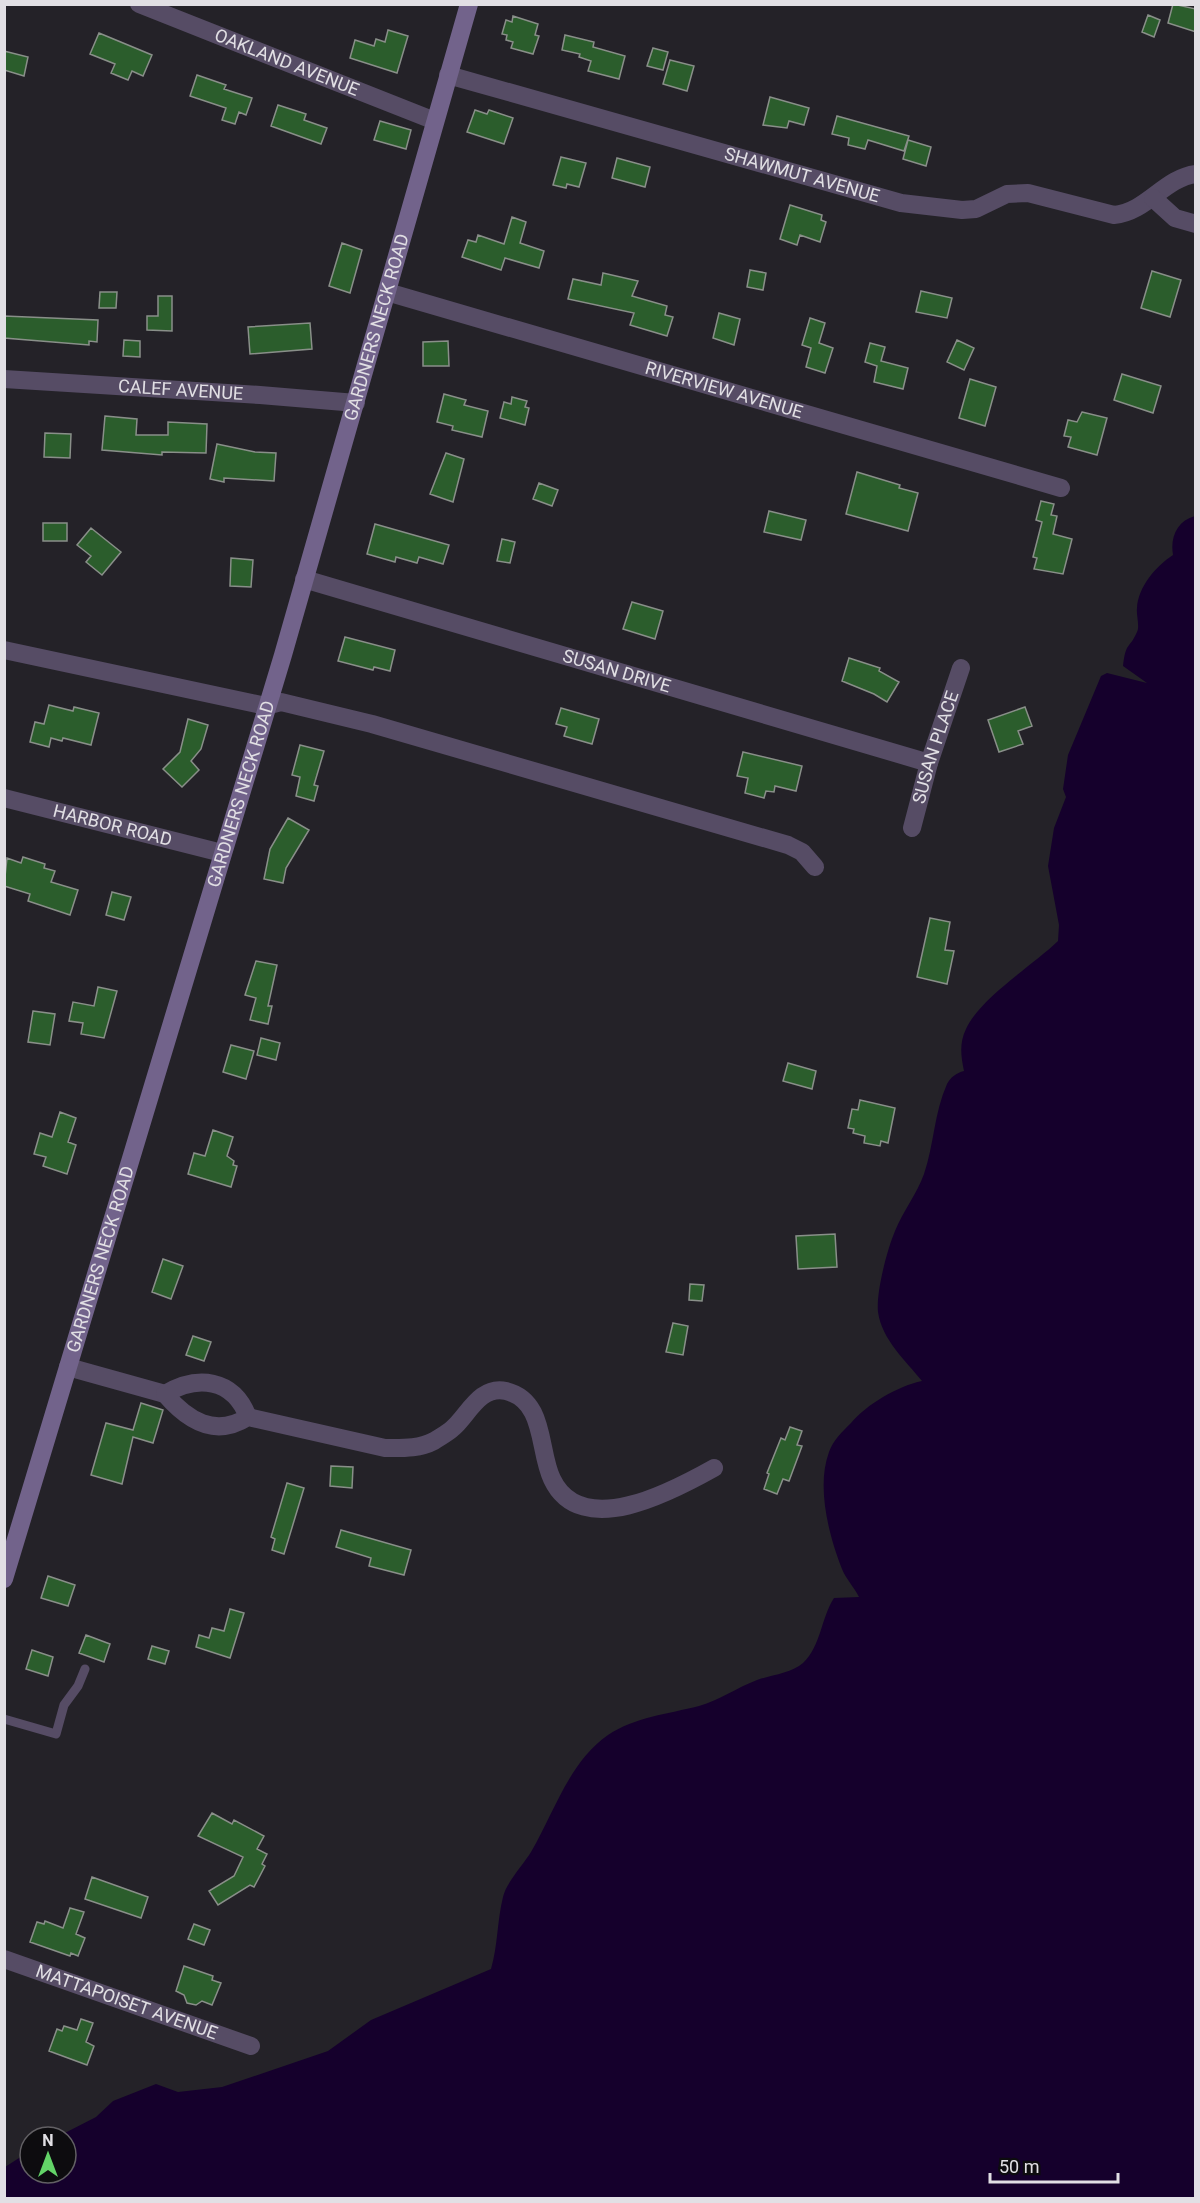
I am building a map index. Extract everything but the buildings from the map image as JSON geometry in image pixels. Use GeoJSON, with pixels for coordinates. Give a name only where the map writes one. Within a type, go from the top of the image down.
{"type":"FeatureCollection","features":[{"type":"Feature","properties":{"kind":"street","name":"OAKLAND AVENUE"},"geometry":{"type":"LineString","coordinates":[[139,4],[435,121]]}},
{"type":"Feature","properties":{"kind":"street","name":"GARDNERS NECK ROAD"},"geometry":{"type":"LineString","coordinates":[[4,1580],[356,403],[469,4]]}},
{"type":"Feature","properties":{"kind":"street","name":"SHAWMUT AVENUE"},"geometry":{"type":"LineString","coordinates":[[448,75],[901,203],[962,210],[976,209],[1007,194],[1028,193],[1114,215],[1132,212],[1175,181],[1196,174]]}},
{"type":"Feature","properties":{"kind":"street"},"geometry":{"type":"LineString","coordinates":[[1154,198],[1175,218],[1196,224]]}},
{"type":"Feature","properties":{"kind":"street","name":"RIVERVIEW AVENUE"},"geometry":{"type":"LineString","coordinates":[[387,292],[1061,488]]}},
{"type":"Feature","properties":{"kind":"street","name":"CALEF AVENUE"},"geometry":{"type":"LineString","coordinates":[[4,379],[260,394],[356,403]]}},
{"type":"Feature","properties":{"kind":"street","name":"SUSAN DRIVE"},"geometry":{"type":"LineString","coordinates":[[304,579],[929,763]]}},
{"type":"Feature","properties":{"kind":"street"},"geometry":{"type":"LineString","coordinates":[[4,650],[266,706],[281,702],[372,724],[788,845],[802,852],[814,867]]}},
{"type":"Feature","properties":{"kind":"street","name":"SUSAN PLACE"},"geometry":{"type":"LineString","coordinates":[[912,828],[929,763],[962,668]]}},
{"type":"Feature","properties":{"kind":"street","name":"HARBOR ROAD"},"geometry":{"type":"LineString","coordinates":[[4,798],[222,853]]}},
{"type":"Feature","properties":{"kind":"street"},"geometry":{"type":"LineString","coordinates":[[68,1367],[165,1394],[182,1414],[196,1421],[232,1425],[248,1418],[385,1448],[405,1449],[433,1442],[453,1428],[469,1407],[482,1397],[496,1391],[506,1391],[526,1403],[535,1416],[546,1464],[558,1489],[570,1501],[586,1508],[601,1510],[661,1495],[714,1468]]}},
{"type":"Feature","properties":{"kind":"street"},"geometry":{"type":"LineString","coordinates":[[165,1394],[183,1384],[202,1382],[218,1385],[237,1398],[248,1418]]}},
{"type":"Feature","properties":{"kind":"street","name":"MATTAPOISET AVENUE"},"geometry":{"type":"LineString","coordinates":[[4,1959],[251,2046]]}},
{"type":"Feature","properties":{"kind":"lane"},"geometry":{"type":"LineString","coordinates":[[4,1719],[56,1734],[64,1705],[78,1686],[85,1669]]}},
{"type":"Feature","properties":{"kind":"shaded area"},"geometry":{"type":"Polygon","coordinates":[[[1195,516],[1195,2198],[5,2198],[5,2167],[18,2159],[18,2185],[78,2185],[78,2126],[96,2117],[113,2101],[156,2084],[178,2092],[222,2087],[328,2051],[371,2020],[491,1969],[505,1892],[531,1852],[573,1774],[594,1746],[608,1735],[629,1724],[699,1706],[757,1680],[798,1666],[814,1648],[834,1598],[859,1597],[844,1573],[829,1527],[824,1496],[825,1466],[838,1436],[858,1416],[893,1391],[922,1381],[895,1350],[880,1322],[879,1294],[892,1239],[924,1174],[939,1106],[947,1084],[950,1079],[964,1071],[961,1050],[966,1029],[973,1017],[994,994],[1058,941],[1059,925],[1048,866],[1054,828],[1066,797],[1063,789],[1068,755],[1101,676],[1107,673],[1147,683],[1123,666],[1127,649],[1138,630],[1138,600],[1149,578],[1173,555],[1172,548],[1176,531],[1189,518],[1195,516]]]}}]}
